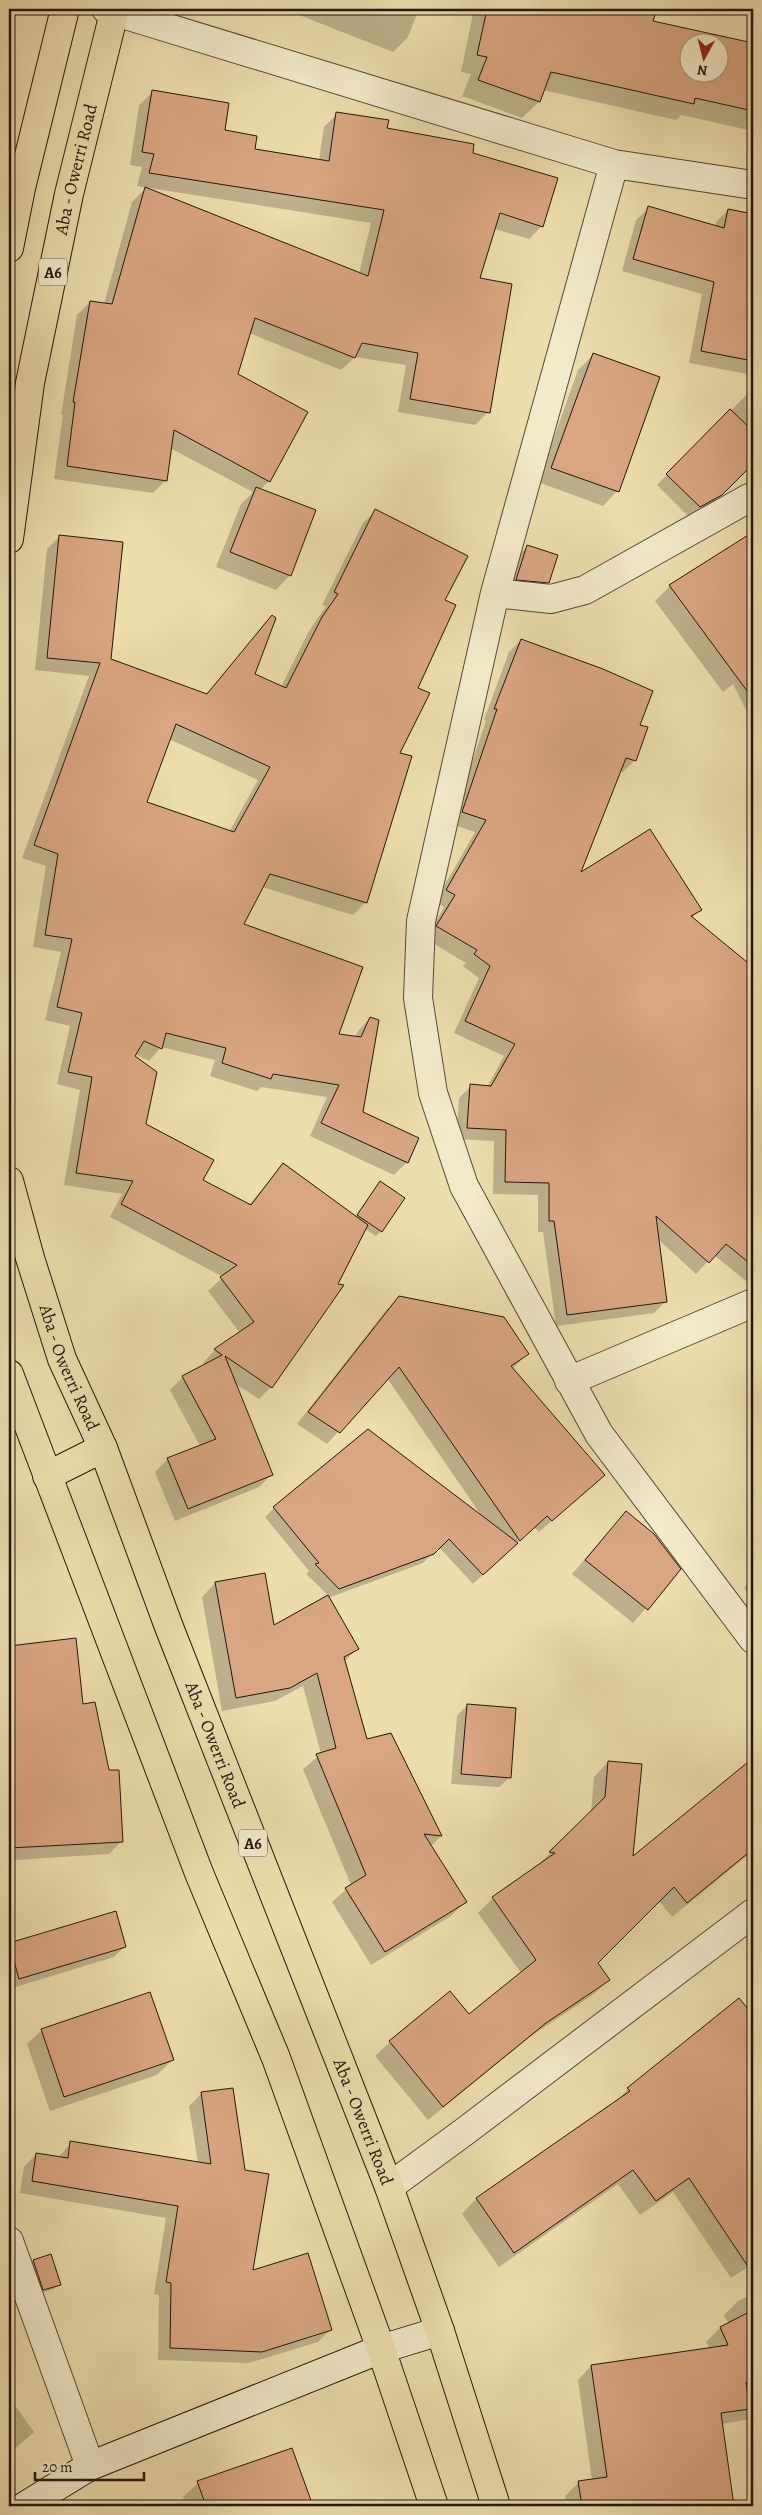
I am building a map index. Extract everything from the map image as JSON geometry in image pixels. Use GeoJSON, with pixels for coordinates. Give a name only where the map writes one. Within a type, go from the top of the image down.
{"type":"FeatureCollection","features":[{"type":"Feature","properties":{"kind":"highway"},"geometry":{"type":"LineString","coordinates":[[9,248],[21,188],[65,9]]}},
{"type":"Feature","properties":{"kind":"highway","name":"Aba - Owerri Road"},"geometry":{"type":"LineString","coordinates":[[9,539],[30,383],[69,194],[112,10]]}},
{"type":"Feature","properties":{"kind":"highway","name":"Aba - Owerri Road"},"geometry":{"type":"LineString","coordinates":[[9,1181],[30,1258],[62,1359],[103,1448],[172,1636],[389,2187],[440,2331],[496,2506]]}},
{"type":"Feature","properties":{"kind":"highway"},"geometry":{"type":"LineString","coordinates":[[9,1374],[199,1873],[276,2058],[381,2349],[434,2506]]}},
{"type":"Feature","properties":{"kind":"highway"},"geometry":{"type":"LineString","coordinates":[[47,1476],[103,1448]]}},
{"type":"Feature","properties":{"kind":"street"},"geometry":{"type":"LineString","coordinates":[[112,10],[614,164],[753,185]]}},
{"type":"Feature","properties":{"kind":"street"},"geometry":{"type":"LineString","coordinates":[[614,164],[495,593],[420,921],[418,998],[433,1092],[464,1186],[599,1434],[753,1640]]}},
{"type":"Feature","properties":{"kind":"street"},"geometry":{"type":"LineString","coordinates":[[495,593],[551,599],[585,590],[748,498],[753,498]]}},
{"type":"Feature","properties":{"kind":"street"},"geometry":{"type":"LineString","coordinates":[[569,1381],[753,1303]]}},
{"type":"Feature","properties":{"kind":"street"},"geometry":{"type":"LineString","coordinates":[[389,2187],[753,1913]]}},
{"type":"Feature","properties":{"kind":"street"},"geometry":{"type":"LineString","coordinates":[[9,2241],[90,2466]]}},
{"type":"Feature","properties":{"kind":"street"},"geometry":{"type":"LineString","coordinates":[[25,2506],[90,2466],[381,2349],[440,2331]]}},
{"type":"Feature","properties":{"kind":"building"},"geometry":{"type":"Polygon","coordinates":[[[487,9],[657,9],[653,21],[703,32],[680,32],[680,82],[730,82],[730,38],[753,43],[753,111],[695,98],[694,104],[551,72],[540,102],[478,80],[487,57],[477,55],[487,9]]]}},
{"type":"Feature","properties":{"kind":"building"},"geometry":{"type":"Polygon","coordinates":[[[152,90],[229,103],[225,130],[257,136],[255,149],[329,161],[336,112],[389,120],[387,128],[474,144],[473,153],[558,178],[543,227],[500,213],[480,278],[512,284],[490,413],[410,399],[418,353],[362,343],[355,358],[255,318],[238,374],[308,412],[270,482],[174,430],[167,481],[67,466],[75,402],[73,402],[90,301],[112,304],[145,187],[368,276],[384,210],[149,173],[154,154],[142,152],[152,90]]]}},
{"type":"Feature","properties":{"kind":"building"},"geometry":{"type":"Polygon","coordinates":[[[648,206],[724,228],[728,209],[753,214],[753,361],[701,351],[714,282],[633,259],[648,206]]]}},
{"type":"Feature","properties":{"kind":"building"},"geometry":{"type":"Polygon","coordinates":[[[593,353],[660,377],[619,492],[551,468],[593,353]]]}},
{"type":"Feature","properties":{"kind":"building"},"geometry":{"type":"Polygon","coordinates":[[[730,409],[753,431],[753,464],[722,495],[700,507],[666,474],[730,409]]]}},
{"type":"Feature","properties":{"kind":"building"},"geometry":{"type":"Polygon","coordinates":[[[256,487],[316,510],[291,576],[230,552],[256,487]]]}},
{"type":"Feature","properties":{"kind":"building"},"geometry":{"type":"Polygon","coordinates":[[[375,509],[468,556],[445,600],[456,605],[418,688],[430,693],[400,753],[412,756],[367,903],[270,874],[244,924],[363,967],[339,1034],[361,1037],[370,1017],[379,1020],[363,1112],[419,1138],[408,1163],[321,1123],[339,1085],[273,1074],[271,1079],[222,1063],[226,1048],[166,1033],[162,1049],[144,1041],[135,1056],[157,1072],[146,1124],[214,1160],[203,1180],[251,1205],[283,1163],[368,1225],[338,1284],[344,1285],[272,1388],[225,1356],[273,1475],[188,1509],[167,1458],[216,1439],[182,1376],[222,1355],[214,1349],[254,1322],[220,1277],[237,1265],[121,1204],[133,1181],[76,1173],[92,1077],[68,1072],[82,1013],[57,1007],[72,939],[45,935],[58,854],[34,845],[100,663],[47,658],[59,535],[123,542],[111,659],[207,694],[272,615],[276,618],[255,674],[286,688],[322,617],[338,594],[334,592],[375,509]],[[176,724],[147,802],[234,832],[270,767],[176,724]]]}},
{"type":"Feature","properties":{"kind":"building"},"geometry":{"type":"Polygon","coordinates":[[[753,532],[753,699],[669,585],[753,532]]]}},
{"type":"Feature","properties":{"kind":"building"},"geometry":{"type":"Polygon","coordinates":[[[527,545],[558,555],[549,583],[516,580],[527,545]]]}},
{"type":"Feature","properties":{"kind":"building"},"geometry":{"type":"Polygon","coordinates":[[[521,639],[603,669],[653,691],[640,725],[648,727],[636,761],[626,758],[581,872],[650,829],[702,910],[691,916],[753,967],[753,1266],[726,1244],[709,1263],[656,1216],[667,1302],[567,1315],[554,1221],[549,1221],[549,1183],[505,1182],[506,1130],[467,1128],[470,1084],[491,1086],[515,1044],[465,1021],[490,966],[474,954],[477,950],[436,926],[455,895],[446,890],[486,820],[462,812],[497,709],[494,709],[521,639]]]}},
{"type":"Feature","properties":{"kind":"building"},"geometry":{"type":"Polygon","coordinates":[[[380,1181],[405,1198],[382,1232],[357,1215],[380,1181]]]}},
{"type":"Feature","properties":{"kind":"building"},"geometry":{"type":"Polygon","coordinates":[[[399,1296],[504,1317],[529,1354],[511,1366],[605,1475],[552,1521],[547,1516],[520,1541],[399,1367],[340,1433],[308,1412],[399,1296]]]}},
{"type":"Feature","properties":{"kind":"building"},"geometry":{"type":"Polygon","coordinates":[[[368,1429],[518,1543],[483,1575],[449,1539],[434,1554],[339,1589],[315,1564],[319,1563],[273,1507],[368,1429]]]}},
{"type":"Feature","properties":{"kind":"building"},"geometry":{"type":"Polygon","coordinates":[[[626,1511],[654,1534],[681,1569],[648,1610],[585,1560],[626,1511]]]}},
{"type":"Feature","properties":{"kind":"building"},"geometry":{"type":"Polygon","coordinates":[[[265,1573],[274,1625],[328,1595],[359,1649],[344,1657],[367,1739],[391,1733],[442,1836],[424,1834],[467,1902],[385,1952],[345,1888],[366,1875],[316,1754],[336,1748],[317,1673],[290,1688],[236,1698],[215,1582],[265,1573]]]}},
{"type":"Feature","properties":{"kind":"building"},"geometry":{"type":"Polygon","coordinates":[[[76,1638],[83,1704],[95,1702],[109,1770],[119,1770],[123,1842],[9,1848],[9,1709],[13,1709],[9,1646],[76,1638]]]}},
{"type":"Feature","properties":{"kind":"building"},"geometry":{"type":"Polygon","coordinates":[[[467,1704],[516,1708],[511,1778],[461,1774],[467,1704]]]}},
{"type":"Feature","properties":{"kind":"building"},"geometry":{"type":"Polygon","coordinates":[[[753,1758],[753,1849],[687,1903],[674,1887],[598,1963],[610,1980],[546,2023],[443,2107],[389,2041],[450,1991],[469,2014],[536,1960],[492,1897],[555,1853],[549,1852],[605,1797],[608,1761],[642,1764],[633,1856],[753,1758]]]}},
{"type":"Feature","properties":{"kind":"building"},"geometry":{"type":"Polygon","coordinates":[[[116,1911],[126,1947],[19,1979],[9,1943],[116,1911]]]}},
{"type":"Feature","properties":{"kind":"building"},"geometry":{"type":"Polygon","coordinates":[[[150,1992],[174,2060],[64,2097],[41,2029],[150,1992]]]}},
{"type":"Feature","properties":{"kind":"building"},"geometry":{"type":"Polygon","coordinates":[[[739,1998],[753,2015],[753,2274],[689,2178],[656,2201],[633,2170],[514,2253],[476,2198],[630,2091],[627,2088],[739,1998]]]}},
{"type":"Feature","properties":{"kind":"building"},"geometry":{"type":"Polygon","coordinates":[[[233,2088],[245,2170],[269,2174],[253,2270],[308,2253],[332,2330],[262,2352],[170,2348],[171,2283],[166,2282],[178,2206],[32,2181],[36,2153],[68,2158],[70,2141],[211,2164],[201,2092],[233,2088]]]}},
{"type":"Feature","properties":{"kind":"building"},"geometry":{"type":"Polygon","coordinates":[[[51,2254],[61,2285],[43,2290],[33,2260],[51,2254]]]}},
{"type":"Feature","properties":{"kind":"building"},"geometry":{"type":"Polygon","coordinates":[[[753,2310],[753,2397],[746,2382],[750,2409],[721,2413],[734,2506],[582,2506],[578,2481],[607,2477],[591,2365],[728,2345],[720,2327],[753,2310]]]}},
{"type":"Feature","properties":{"kind":"building"},"geometry":{"type":"Polygon","coordinates":[[[292,2448],[313,2506],[206,2506],[197,2481],[292,2448]]]}}]}
